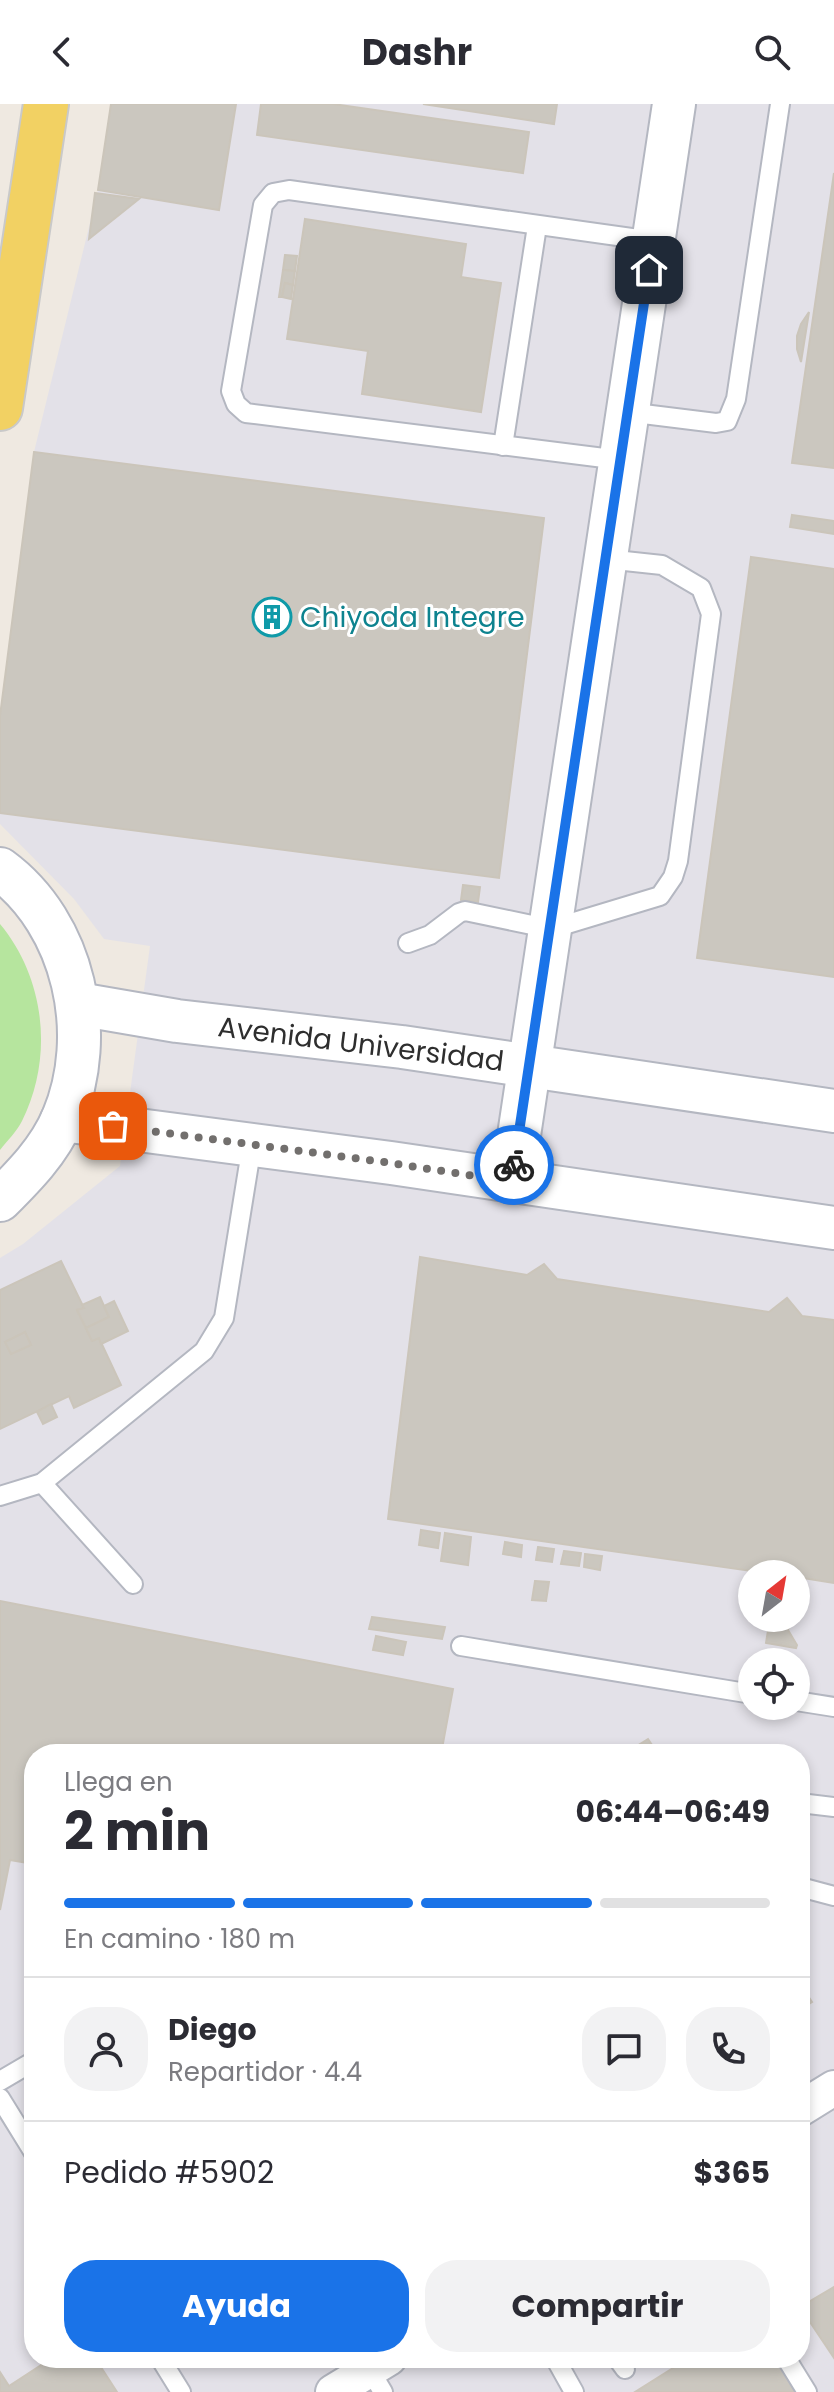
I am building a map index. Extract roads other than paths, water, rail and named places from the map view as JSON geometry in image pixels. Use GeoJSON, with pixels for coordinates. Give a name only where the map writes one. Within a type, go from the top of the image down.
{"type":"FeatureCollection","features":[{"type":"Feature","properties":{"kind":"main road"},"geometry":{"type":"LineString","coordinates":[[0,408],[12,250],[46,104]]}},
{"type":"Feature","properties":{"kind":"street"},"geometry":{"type":"LineString","coordinates":[[512,1182],[674,104]]}},
{"type":"Feature","properties":{"kind":"street"},"geometry":{"type":"LineString","coordinates":[[0,869],[34,902],[54,934],[69,968],[78,1004],[80,1044],[75,1083],[62,1120],[36,1164],[0,1200]]}},
{"type":"Feature","properties":{"kind":"street","name":"Avenida Universidad"},"geometry":{"type":"LineString","coordinates":[[78,1004],[177,1021],[529,1065],[834,1111]]}},
{"type":"Feature","properties":{"kind":"street"},"geometry":{"type":"LineString","coordinates":[[62,1120],[834,1228]]}},
{"type":"Feature","properties":{"kind":"street"},"geometry":{"type":"LineString","coordinates":[[810,2103],[834,2088]]}},
{"type":"Feature","properties":{"kind":"street"},"geometry":{"type":"LineString","coordinates":[[333,2392],[381,2373]]}},
{"type":"Feature","properties":{"kind":"lane"},"geometry":{"type":"LineString","coordinates":[[627,412],[716,423],[727,421],[732,413],[780,104]]}},
{"type":"Feature","properties":{"kind":"lane"},"geometry":{"type":"LineString","coordinates":[[620,460],[246,413],[236,404],[231,391],[263,205],[273,193],[289,190],[653,241]]}},
{"type":"Feature","properties":{"kind":"lane"},"geometry":{"type":"LineString","coordinates":[[503,446],[537,226]]}},
{"type":"Feature","properties":{"kind":"lane"},"geometry":{"type":"LineString","coordinates":[[408,943],[430,935],[465,911],[551,929],[660,896],[673,877],[678,861],[711,614],[701,588],[662,565],[606,559]]}},
{"type":"Feature","properties":{"kind":"lane"},"geometry":{"type":"LineString","coordinates":[[0,1496],[42,1483],[204,1351],[214,1338],[224,1318],[252,1145]]}},
{"type":"Feature","properties":{"kind":"lane"},"geometry":{"type":"LineString","coordinates":[[42,1483],[133,1584]]}},
{"type":"Feature","properties":{"kind":"lane"},"geometry":{"type":"LineString","coordinates":[[461,1646],[738,1692]]}},
{"type":"Feature","properties":{"kind":"lane"},"geometry":{"type":"LineString","coordinates":[[810,1703],[834,1707]]}},
{"type":"Feature","properties":{"kind":"lane"},"geometry":{"type":"LineString","coordinates":[[810,1804],[834,1807]]}},
{"type":"Feature","properties":{"kind":"lane"},"geometry":{"type":"LineString","coordinates":[[810,1890],[834,1896]]}},
{"type":"Feature","properties":{"kind":"lane"},"geometry":{"type":"LineString","coordinates":[[0,2081],[24,2067]]}},
{"type":"Feature","properties":{"kind":"lane"},"geometry":{"type":"LineString","coordinates":[[0,2098],[24,2137]]}},
{"type":"Feature","properties":{"kind":"lane"},"geometry":{"type":"LineString","coordinates":[[166,2368],[181,2392]]}},
{"type":"Feature","properties":{"kind":"lane"},"geometry":{"type":"LineString","coordinates":[[561,2368],[574,2392]]}},
{"type":"Feature","properties":{"kind":"lane"},"geometry":{"type":"LineString","coordinates":[[792,2368],[807,2392]]}},
{"type":"Feature","properties":{"kind":"place","name":"Chiyoda Integre"},"geometry":{"type":"Point","coordinates":[272,617]}}]}
